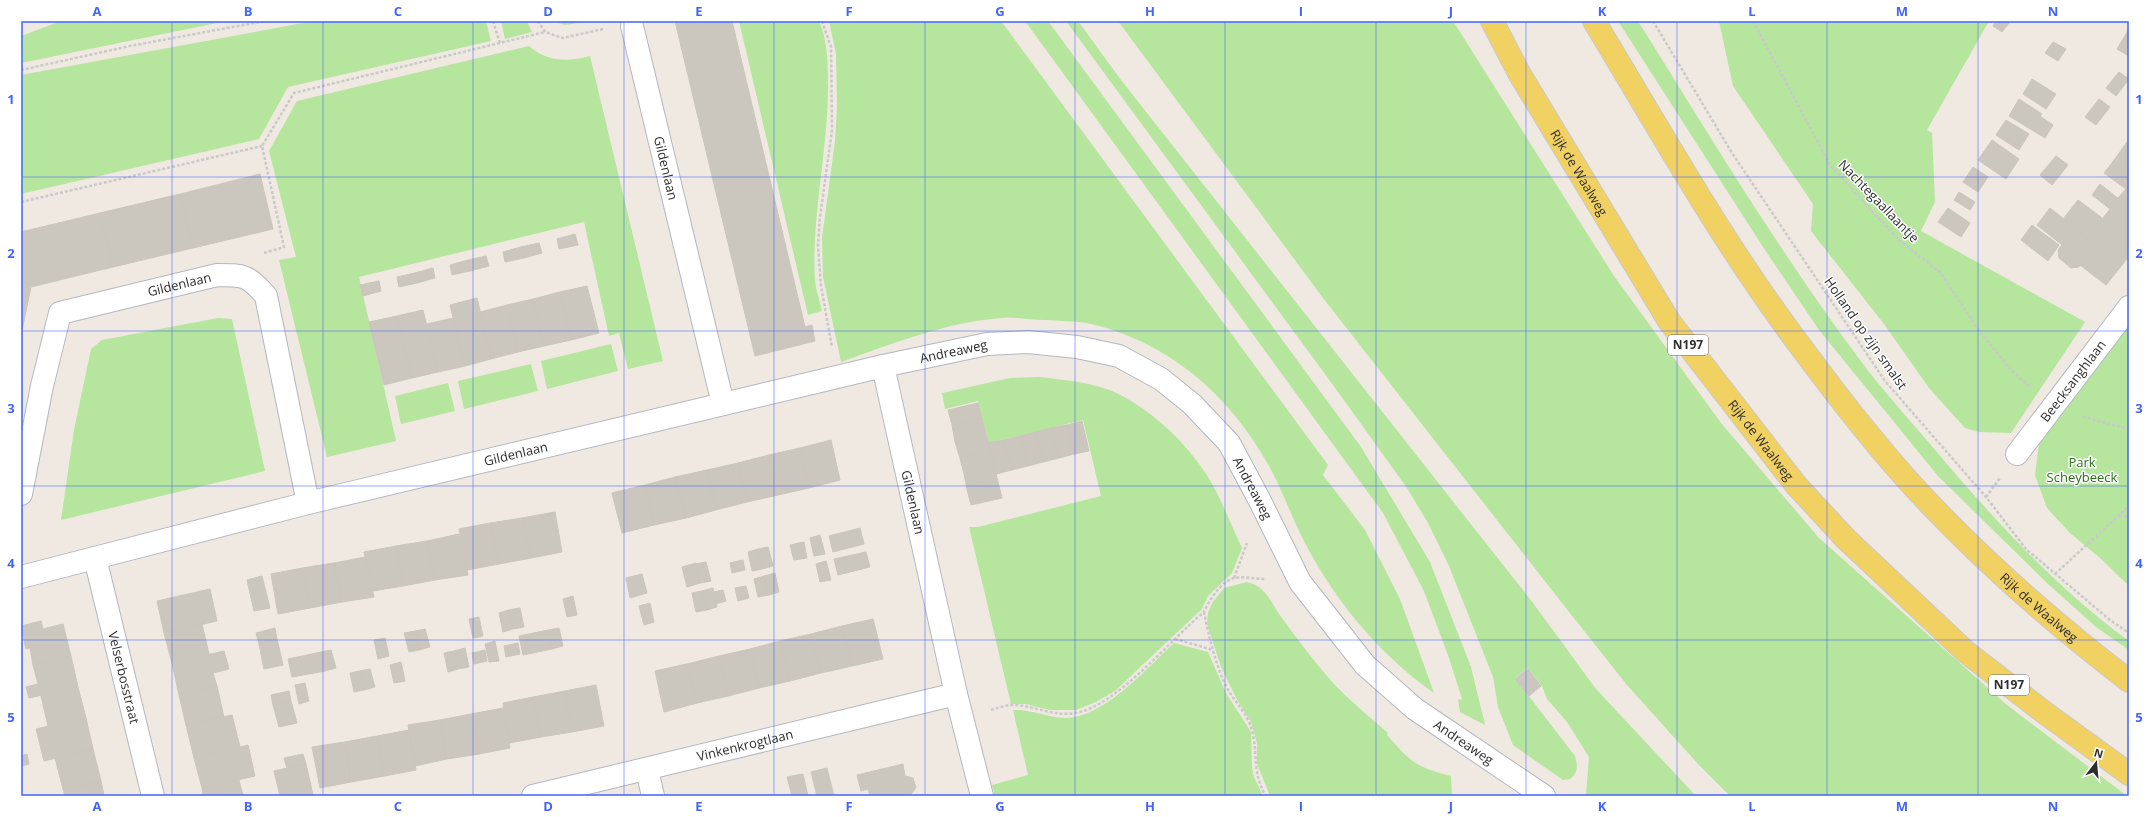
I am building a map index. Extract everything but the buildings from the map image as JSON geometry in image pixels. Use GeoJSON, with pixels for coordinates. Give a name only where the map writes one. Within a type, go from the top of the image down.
{"type":"FeatureCollection","features":[{"type":"Feature","properties":{"kind":"main road"},"geometry":{"type":"LineString","coordinates":[[1477,21],[1519,73]]}},
{"type":"Feature","properties":{"kind":"main road","name":"Rijk de Waalweg"},"geometry":{"type":"LineString","coordinates":[[1492,21],[1519,73],[1669,320],[1796,485],[1846,539],[1966,652],[2045,713],[2129,774]]}},
{"type":"Feature","properties":{"kind":"main road","name":"Rijk de Waalweg"},"geometry":{"type":"LineString","coordinates":[[1594,21],[1730,246],[1803,350],[1861,424],[1912,484],[1964,540],[2034,605],[2129,681]]}},
{"type":"Feature","properties":{"kind":"street","name":"Gildenlaan"},"geometry":{"type":"LineString","coordinates":[[632,26],[724,404]]}},
{"type":"Feature","properties":{"kind":"street","name":"Gildenlaan"},"geometry":{"type":"LineString","coordinates":[[21,494],[42,386],[60,313],[217,275],[236,275],[253,280]]}},
{"type":"Feature","properties":{"kind":"street"},"geometry":{"type":"LineString","coordinates":[[253,280],[266,296],[308,503]]}},
{"type":"Feature","properties":{"kind":"street","name":"Beecksanghlaan"},"geometry":{"type":"LineString","coordinates":[[2017,454],[2129,307]]}},
{"type":"Feature","properties":{"kind":"street","name":"Andreaweg"},"geometry":{"type":"LineString","coordinates":[[882,366],[994,344],[1028,342],[1077,347],[1119,356],[1161,379],[1192,404],[1229,443],[1260,501],[1300,582],[1365,665],[1398,695],[1439,726],[1515,774],[1544,796]]}},
{"type":"Feature","properties":{"kind":"street","name":"Gildenlaan"},"geometry":{"type":"LineString","coordinates":[[21,578],[308,503],[838,378],[882,366],[956,694],[982,796]]}},
{"type":"Feature","properties":{"kind":"street","name":"Velserbosstraat"},"geometry":{"type":"LineString","coordinates":[[95,558],[153,796]]}},
{"type":"Feature","properties":{"kind":"street","name":"Vinkenkrogtlaan"},"geometry":{"type":"LineString","coordinates":[[533,796],[647,770],[956,694]]}},
{"type":"Feature","properties":{"kind":"street"},"geometry":{"type":"LineString","coordinates":[[647,770],[653,796]]}},
{"type":"Feature","properties":{"kind":"path"},"geometry":{"type":"LineString","coordinates":[[21,70],[130,46],[265,21]]}},
{"type":"Feature","properties":{"kind":"path"},"geometry":{"type":"LineString","coordinates":[[493,21],[500,43]]}},
{"type":"Feature","properties":{"kind":"path"},"geometry":{"type":"LineString","coordinates":[[538,21],[545,32]]}},
{"type":"Feature","properties":{"kind":"path"},"geometry":{"type":"LineString","coordinates":[[822,21],[832,47],[832,131],[820,217],[818,246],[821,286],[838,378]]}},
{"type":"Feature","properties":{"kind":"path","name":"Holland op zijn smalst"},"geometry":{"type":"LineString","coordinates":[[1652,21],[1732,153],[1885,381],[1986,497],[2026,549],[2110,620],[2129,633]]}},
{"type":"Feature","properties":{"kind":"path","name":"Nachtegaallaantje"},"geometry":{"type":"LineString","coordinates":[[1753,21],[1830,165],[1899,240],[1941,273],[1977,328],[2005,363],[2053,408]]}},
{"type":"Feature","properties":{"kind":"path"},"geometry":{"type":"LineString","coordinates":[[253,280],[264,252],[284,247],[262,146],[294,93],[545,32],[563,38],[613,26],[632,26]]}},
{"type":"Feature","properties":{"kind":"path"},"geometry":{"type":"LineString","coordinates":[[21,202],[262,146]]}},
{"type":"Feature","properties":{"kind":"path"},"geometry":{"type":"LineString","coordinates":[[2053,408],[2129,430]]}},
{"type":"Feature","properties":{"kind":"path"},"geometry":{"type":"LineString","coordinates":[[2055,574],[2129,506]]}},
{"type":"Feature","properties":{"kind":"path"},"geometry":{"type":"LineString","coordinates":[[2119,516],[2129,516]]}},
{"type":"Feature","properties":{"kind":"path"},"geometry":{"type":"LineString","coordinates":[[963,717],[1011,705],[1067,714],[1088,709],[1112,695],[1130,680],[1204,612],[1208,602],[1222,586],[1234,578],[1300,582]]}},
{"type":"Feature","properties":{"kind":"path"},"geometry":{"type":"LineString","coordinates":[[1204,612],[1213,650],[1226,686],[1249,722],[1254,747],[1255,768],[1261,789],[1266,796]]}},
{"type":"Feature","properties":{"kind":"path"},"geometry":{"type":"LineString","coordinates":[[1174,638],[1213,650]]}},
{"type":"Feature","properties":{"kind":"green space"},"geometry":{"type":"Polygon","coordinates":[[[61,21],[227,21],[21,63],[21,36],[61,21]]]}},
{"type":"Feature","properties":{"kind":"green space"},"geometry":{"type":"Polygon","coordinates":[[[314,21],[486,21],[491,41],[288,87],[259,139],[21,194],[21,75],[314,21]]]}},
{"type":"Feature","properties":{"kind":"green space"},"geometry":{"type":"Polygon","coordinates":[[[501,21],[527,21],[532,32],[505,39],[501,21]]]}},
{"type":"Feature","properties":{"kind":"green space"},"geometry":{"type":"Polygon","coordinates":[[[553,21],[592,21],[565,25],[553,21]]]}},
{"type":"Feature","properties":{"kind":"green space"},"geometry":{"type":"Polygon","coordinates":[[[739,21],[819,21],[826,45],[828,62],[827,111],[817,208],[814,257],[815,281],[822,311],[808,315],[739,21]]]}},
{"type":"Feature","properties":{"kind":"green space"},"geometry":{"type":"Polygon","coordinates":[[[829,21],[1001,21],[1328,465],[1323,475],[1365,530],[1400,599],[1434,693],[1393,660],[1357,621],[1326,579],[1312,556],[1269,466],[1253,440],[1235,416],[1215,394],[1193,374],[1170,357],[1144,343],[1116,331],[1087,323],[1002,318],[981,320],[940,329],[900,341],[841,362],[823,277],[822,238],[835,141],[837,108],[836,54],[829,21]]]}},
{"type":"Feature","properties":{"kind":"green space"},"geometry":{"type":"Polygon","coordinates":[[[1025,21],[1048,21],[1361,447],[1430,562],[1471,667],[1485,725],[1460,712],[1458,700],[1462,699],[1449,658],[1424,591],[1383,513],[1025,21]]]}},
{"type":"Feature","properties":{"kind":"green space"},"geometry":{"type":"Polygon","coordinates":[[[1066,21],[1078,21],[1121,80],[1533,603],[1596,689],[1696,796],[1586,796],[1589,757],[1567,722],[1547,699],[1542,686],[1528,668],[1515,678],[1575,756],[1577,763],[1576,772],[1570,779],[1563,780],[1513,745],[1498,707],[1493,677],[1449,566],[1428,523],[1407,488],[1066,21]]]}},
{"type":"Feature","properties":{"kind":"green space"},"geometry":{"type":"Polygon","coordinates":[[[1118,21],[1453,21],[1614,276],[1721,423],[1819,538],[2007,705],[2127,796],[1730,796],[1698,764],[1627,685],[1562,603],[1323,298],[1118,21]]]}},
{"type":"Feature","properties":{"kind":"green space"},"geometry":{"type":"Polygon","coordinates":[[[1618,21],[1638,21],[1777,241],[1835,326],[1866,368],[1984,507],[2053,578],[2129,641],[2129,650],[2096,627],[2047,583],[1938,476],[1819,330],[1765,250],[1618,21]]]}},
{"type":"Feature","properties":{"kind":"green space"},"geometry":{"type":"Polygon","coordinates":[[[1719,21],[1989,21],[1927,130],[1932,133],[1935,202],[1921,231],[2085,322],[2011,433],[1979,432],[1965,428],[1929,388],[1884,324],[1811,231],[1813,204],[1733,86],[1719,21]]]}},
{"type":"Feature","properties":{"kind":"green space"},"geometry":{"type":"Polygon","coordinates":[[[529,46],[550,58],[566,60],[590,56],[663,361],[628,369],[619,333],[609,336],[584,222],[359,277],[396,441],[327,457],[279,260],[296,257],[269,151],[297,101],[529,46]]]}},
{"type":"Feature","properties":{"kind":"green space","name":"Park Scheybeeck"},"geometry":{"type":"Polygon","coordinates":[[[2129,316],[2129,586],[2100,558],[2070,533],[2047,508],[2035,475],[2039,443],[2129,316]]]}},
{"type":"Feature","properties":{"kind":"green space"},"geometry":{"type":"Polygon","coordinates":[[[218,318],[232,319],[265,471],[61,520],[74,430],[91,349],[102,340],[218,318]]]}},
{"type":"Feature","properties":{"kind":"green space"},"geometry":{"type":"Polygon","coordinates":[[[611,344],[618,371],[547,389],[541,361],[611,344]]]}},
{"type":"Feature","properties":{"kind":"green space"},"geometry":{"type":"Polygon","coordinates":[[[531,364],[538,391],[464,409],[458,381],[531,364]]]}},
{"type":"Feature","properties":{"kind":"green space"},"geometry":{"type":"Polygon","coordinates":[[[1040,377],[1095,385],[1112,391],[1140,406],[1166,427],[1189,451],[1208,477],[1218,495],[1242,548],[1232,573],[1208,596],[1202,609],[1115,691],[1096,702],[1076,710],[1050,710],[1025,704],[1011,704],[969,527],[978,527],[1101,496],[1083,420],[989,443],[978,401],[945,409],[942,393],[1010,378],[1040,377]]]}},
{"type":"Feature","properties":{"kind":"green space"},"geometry":{"type":"Polygon","coordinates":[[[448,383],[455,411],[401,424],[395,396],[448,383]]]}},
{"type":"Feature","properties":{"kind":"green space"},"geometry":{"type":"Polygon","coordinates":[[[1247,582],[1254,584],[1264,591],[1282,618],[1329,678],[1346,696],[1388,733],[1387,735],[1402,752],[1414,762],[1429,770],[1451,776],[1452,796],[1270,796],[1257,764],[1257,743],[1251,722],[1237,700],[1221,667],[1207,624],[1208,613],[1212,603],[1224,588],[1247,582]]]}},
{"type":"Feature","properties":{"kind":"green space"},"geometry":{"type":"Polygon","coordinates":[[[1174,643],[1208,652],[1226,693],[1251,732],[1252,768],[1254,777],[1263,796],[995,796],[992,785],[1028,775],[1013,710],[1064,718],[1079,716],[1094,710],[1124,690],[1174,643]]]}}]}
